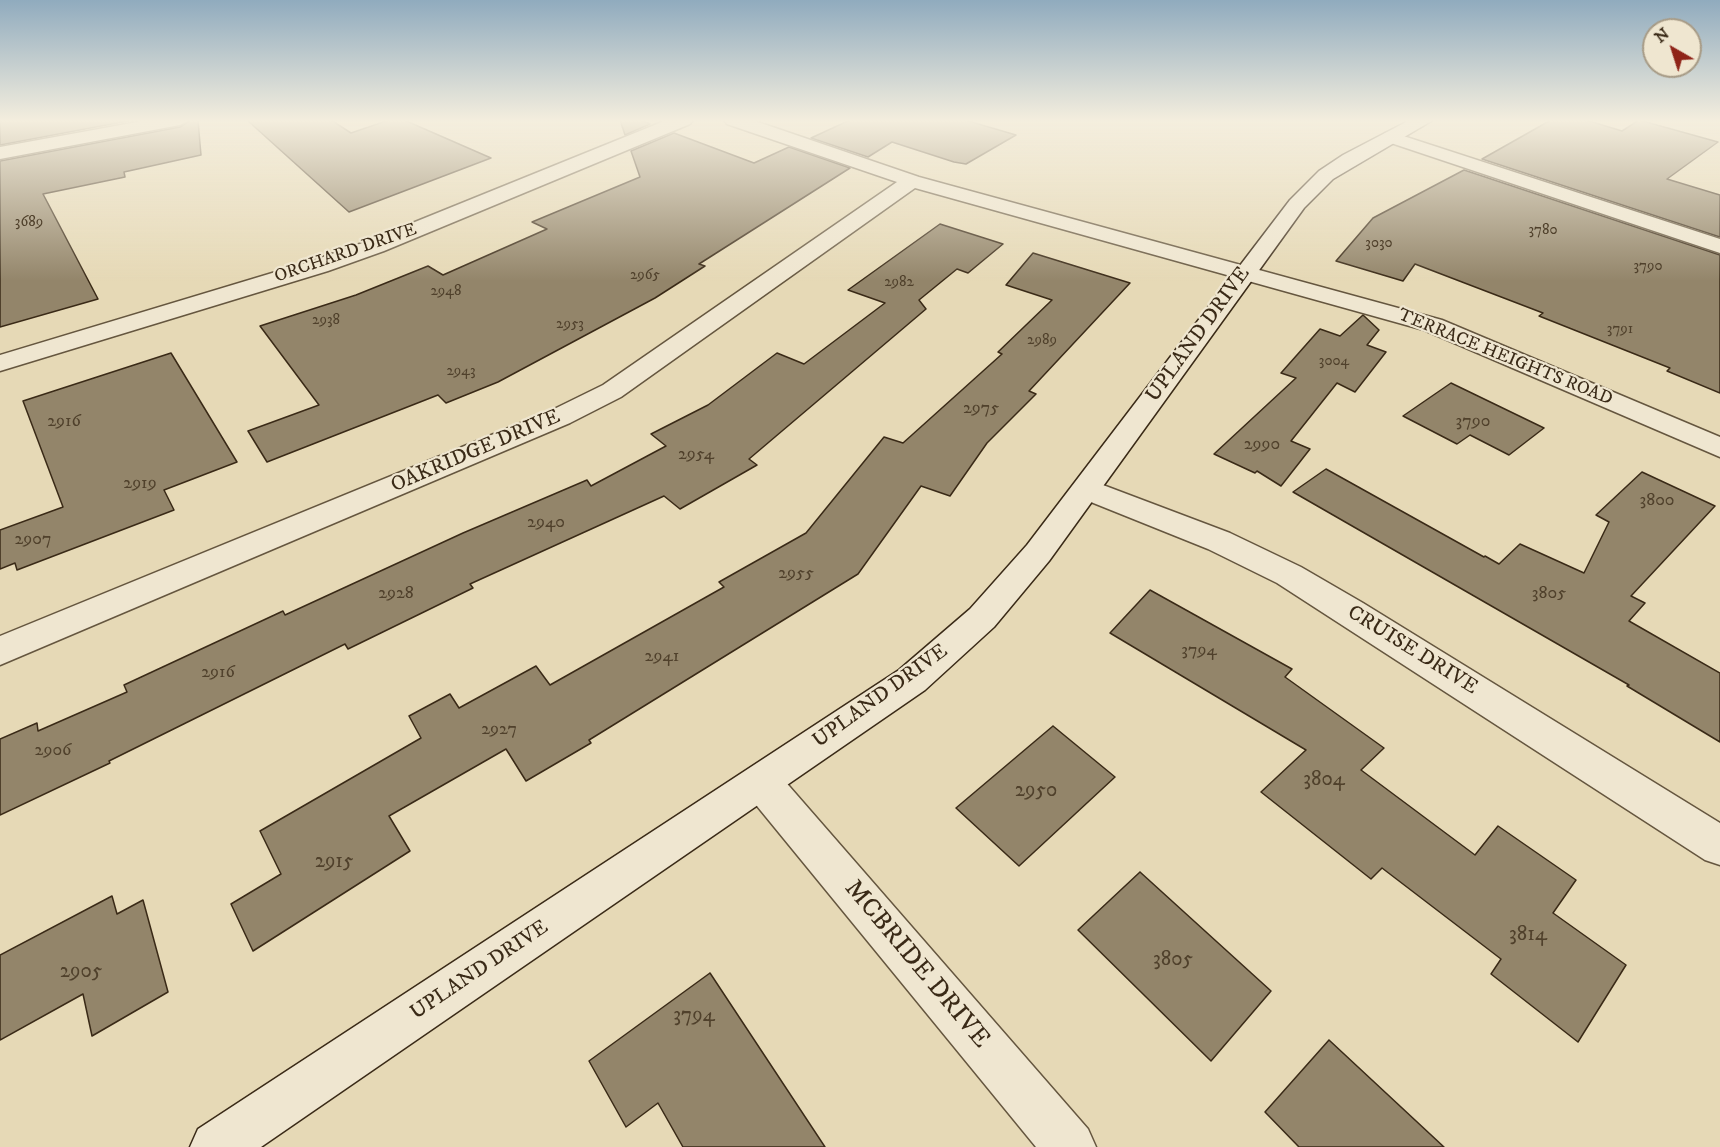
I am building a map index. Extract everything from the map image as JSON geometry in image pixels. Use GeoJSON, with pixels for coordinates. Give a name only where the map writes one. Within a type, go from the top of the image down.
{"type":"FeatureCollection","features":[{"type":"Feature","properties":{"kind":"street","name":"ORCHARD DRIVE"},"geometry":{"type":"LineString","coordinates":[[0,363],[320,266],[376,246],[553,174]]}},
{"type":"Feature","properties":{"kind":"street","name":"TERRACE HEIGHTS ROAD"},"geometry":{"type":"LineString","coordinates":[[890,174],[1433,325],[1720,448]]}},
{"type":"Feature","properties":{"kind":"street","name":"UPLAND DRIVE"},"geometry":{"type":"LineString","coordinates":[[216,1147],[762,783],[912,680],[982,618],[1038,553],[1297,204],[1328,174]]}},
{"type":"Feature","properties":{"kind":"street"},"geometry":{"type":"LineString","coordinates":[[1501,174],[1720,246]]}},
{"type":"Feature","properties":{"kind":"street","name":"OAKRIDGE DRIVE"},"geometry":{"type":"LineString","coordinates":[[0,651],[560,417],[612,391],[912,181]]}},
{"type":"Feature","properties":{"kind":"street","name":"CRUISE DRIVE"},"geometry":{"type":"LineString","coordinates":[[1087,489],[1219,542],[1289,575],[1720,846]]}},
{"type":"Feature","properties":{"kind":"street","name":"MCBRIDE DRIVE"},"geometry":{"type":"LineString","coordinates":[[762,783],[1070,1147]]}},
{"type":"Feature","properties":{"kind":"building"},"geometry":{"type":"Polygon","coordinates":[[[0,174],[124,174],[125,177],[43,194],[98,299],[0,327],[0,174]]]}},
{"type":"Feature","properties":{"kind":"building"},"geometry":{"type":"Polygon","coordinates":[[[306,174],[450,174],[349,212],[306,174]]]}},
{"type":"Feature","properties":{"kind":"building"},"geometry":{"type":"Polygon","coordinates":[[[639,174],[841,174],[699,264],[705,266],[655,298],[498,382],[446,403],[438,395],[267,462],[248,431],[319,405],[260,326],[356,295],[428,266],[443,275],[547,229],[532,222],[640,177],[639,174]]]}},
{"type":"Feature","properties":{"kind":"building"},"geometry":{"type":"Polygon","coordinates":[[[1457,174],[1475,174],[1720,255],[1720,393],[1667,371],[1670,368],[1539,316],[1543,313],[1415,264],[1403,281],[1336,261],[1373,218],[1457,174]]]}},
{"type":"Feature","properties":{"kind":"building"},"geometry":{"type":"Polygon","coordinates":[[[1526,174],[1675,174],[1667,179],[1720,195],[1720,237],[1526,174]]]}},
{"type":"Feature","properties":{"kind":"building"},"geometry":{"type":"Polygon","coordinates":[[[940,224],[1003,244],[968,273],[957,269],[919,300],[926,309],[749,459],[757,465],[680,509],[664,496],[470,584],[473,588],[348,649],[345,644],[109,761],[110,763],[0,815],[0,739],[37,723],[38,731],[127,692],[124,685],[283,611],[285,615],[463,533],[587,480],[591,486],[666,446],[651,434],[708,405],[777,353],[804,364],[885,303],[848,290],[940,224]]]}},
{"type":"Feature","properties":{"kind":"building"},"geometry":{"type":"Polygon","coordinates":[[[1033,253],[1130,283],[1029,391],[1036,394],[987,443],[950,496],[921,486],[858,574],[589,740],[591,743],[526,781],[506,749],[389,816],[410,851],[253,951],[231,904],[281,874],[260,831],[421,738],[409,716],[450,694],[459,708],[536,666],[550,685],[724,587],[719,582],[806,533],[884,437],[903,443],[1002,354],[998,352],[1052,300],[1006,285],[1033,253]]]}},
{"type":"Feature","properties":{"kind":"building"},"geometry":{"type":"Polygon","coordinates":[[[1363,315],[1379,330],[1367,345],[1386,352],[1355,392],[1337,383],[1291,441],[1310,449],[1281,486],[1257,471],[1255,473],[1214,454],[1296,378],[1281,373],[1320,329],[1340,336],[1363,315]]]}},
{"type":"Feature","properties":{"kind":"building"},"geometry":{"type":"Polygon","coordinates":[[[171,353],[237,462],[164,490],[174,510],[17,570],[15,563],[0,569],[0,530],[63,507],[23,401],[171,353]]]}},
{"type":"Feature","properties":{"kind":"building"},"geometry":{"type":"Polygon","coordinates":[[[1451,383],[1544,428],[1509,455],[1470,435],[1457,444],[1403,416],[1451,383]]]}},
{"type":"Feature","properties":{"kind":"building"},"geometry":{"type":"Polygon","coordinates":[[[1326,469],[1499,564],[1520,544],[1584,573],[1609,522],[1596,515],[1642,472],[1715,506],[1631,596],[1645,603],[1629,621],[1720,673],[1720,742],[1627,686],[1629,685],[1293,492],[1326,469]]]}},
{"type":"Feature","properties":{"kind":"building"},"geometry":{"type":"Polygon","coordinates":[[[1150,590],[1292,669],[1285,677],[1384,748],[1361,770],[1475,855],[1498,826],[1576,880],[1553,913],[1626,965],[1578,1042],[1491,974],[1501,959],[1382,868],[1371,879],[1261,792],[1306,750],[1110,633],[1150,590]]]}},
{"type":"Feature","properties":{"kind":"building"},"geometry":{"type":"Polygon","coordinates":[[[1053,726],[1115,777],[1019,866],[956,808],[1053,726]]]}},
{"type":"Feature","properties":{"kind":"building"},"geometry":{"type":"Polygon","coordinates":[[[1140,872],[1271,991],[1211,1061],[1078,930],[1140,872]]]}},
{"type":"Feature","properties":{"kind":"building"},"geometry":{"type":"Polygon","coordinates":[[[112,896],[117,914],[143,900],[168,992],[92,1036],[83,994],[0,1040],[0,955],[112,896]]]}},
{"type":"Feature","properties":{"kind":"building"},"geometry":{"type":"Polygon","coordinates":[[[710,973],[825,1147],[683,1147],[658,1103],[626,1127],[589,1061],[710,973]]]}},
{"type":"Feature","properties":{"kind":"building"},"geometry":{"type":"Polygon","coordinates":[[[1329,1040],[1444,1147],[1299,1147],[1265,1112],[1329,1040]]]}}]}
